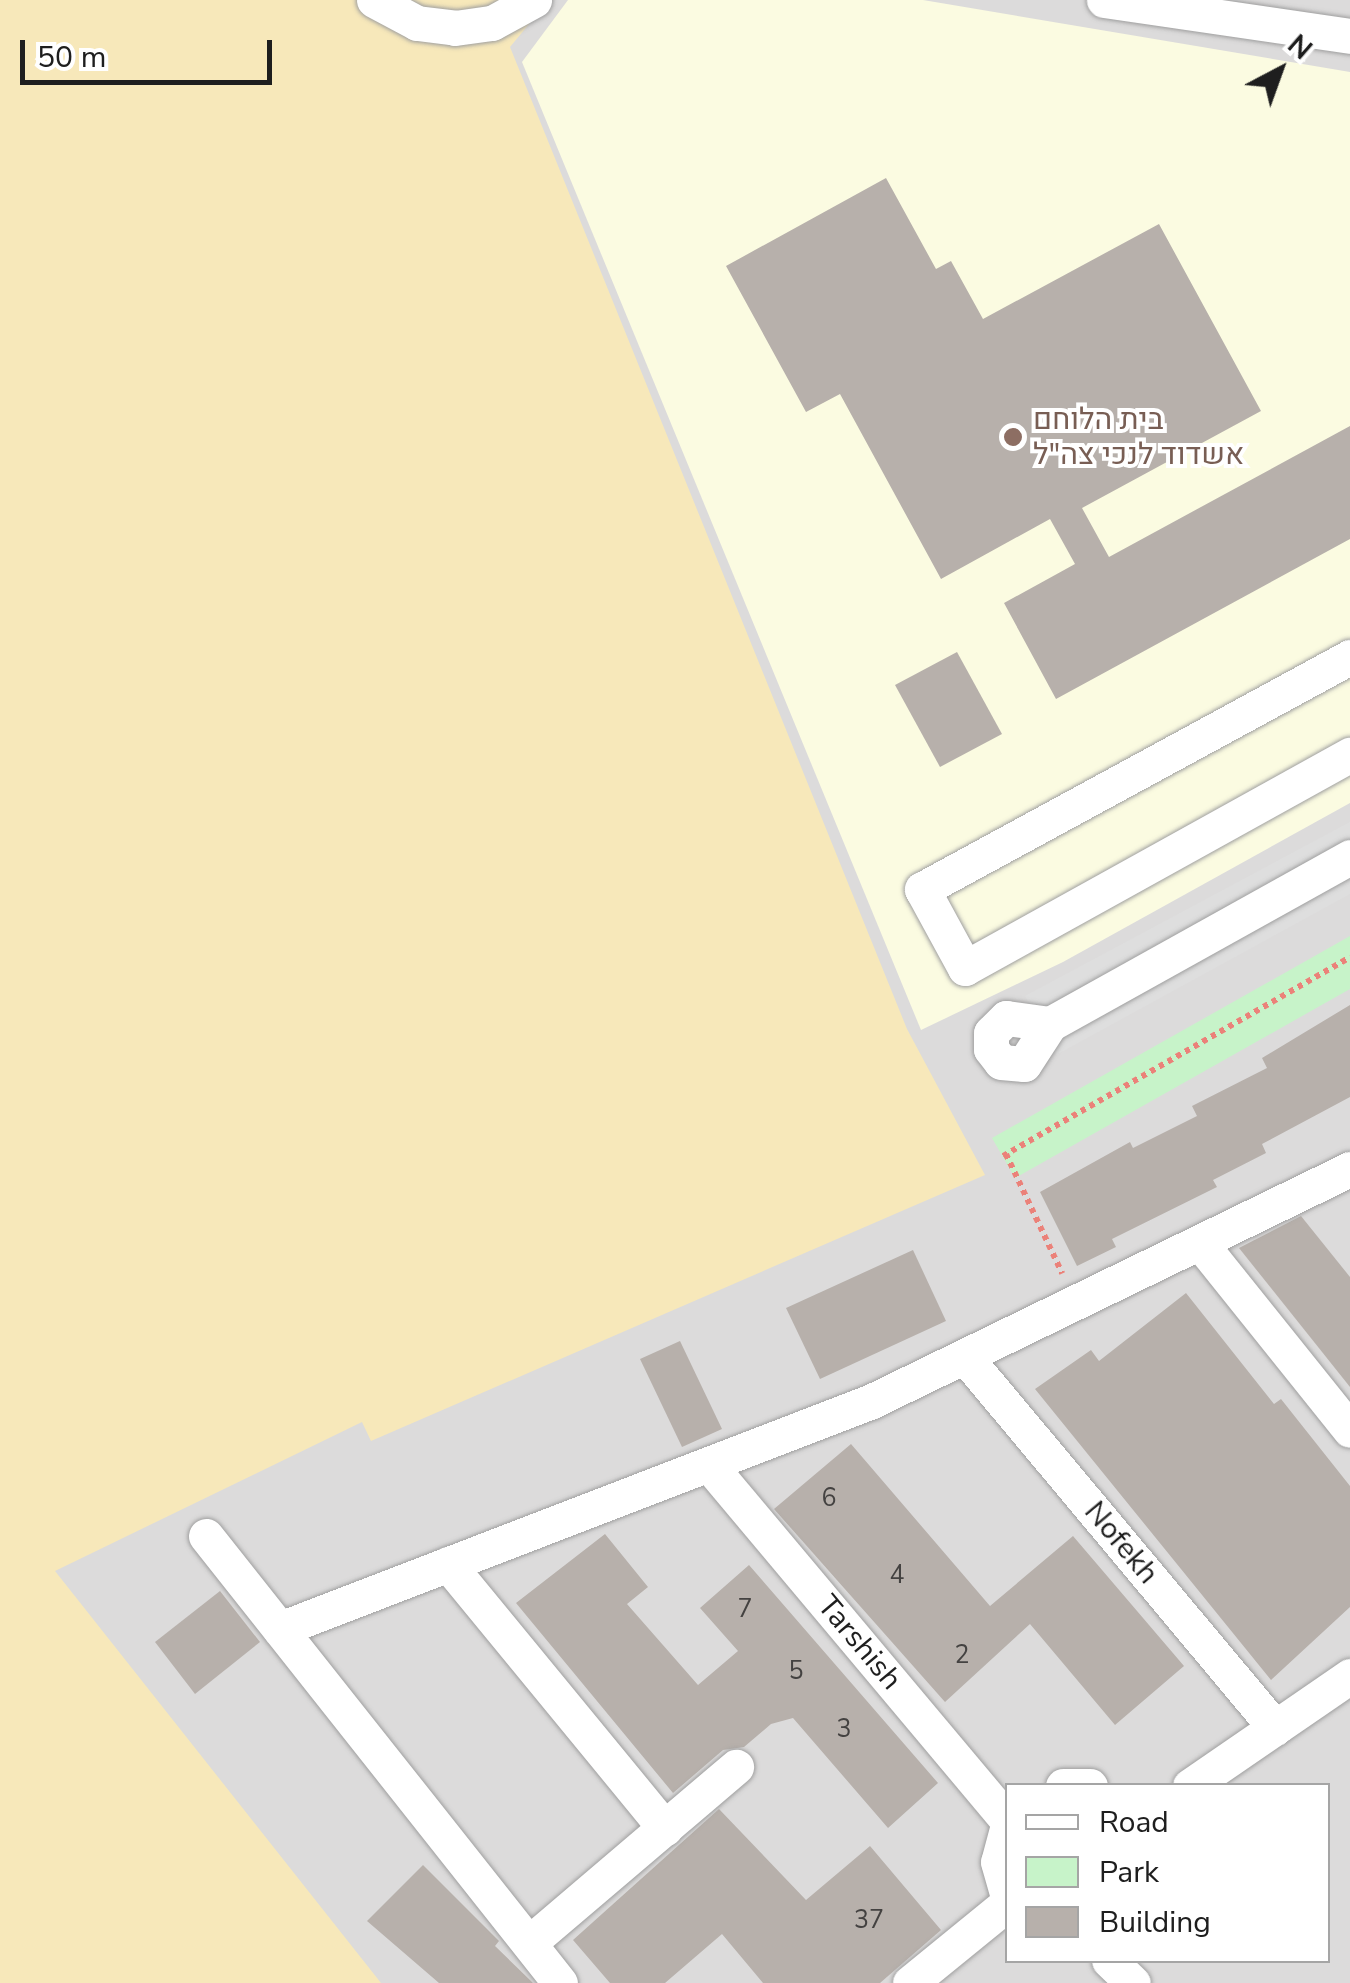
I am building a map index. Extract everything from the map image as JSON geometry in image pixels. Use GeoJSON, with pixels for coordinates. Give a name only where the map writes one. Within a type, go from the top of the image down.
{"type":"FeatureCollection","features":[{"type":"Feature","properties":{"kind":"street"},"geometry":{"type":"LineString","coordinates":[[374,0],[417,23],[454,28],[492,23],[534,0]]}},
{"type":"Feature","properties":{"kind":"street"},"geometry":{"type":"LineString","coordinates":[[1104,0],[1350,36]]}},
{"type":"Feature","properties":{"kind":"street"},"geometry":{"type":"LineString","coordinates":[[1350,657],[922,888],[965,968],[1350,755]]}},
{"type":"Feature","properties":{"kind":"street"},"geometry":{"type":"LineString","coordinates":[[1050,1024],[1350,857]]}},
{"type":"Feature","properties":{"kind":"street"},"geometry":{"type":"LineString","coordinates":[[280,1629],[710,1466],[872,1400],[1078,1305],[1350,1168]]}},
{"type":"Feature","properties":{"kind":"street"},"geometry":{"type":"LineString","coordinates":[[1201,1244],[1350,1430]]}},
{"type":"Feature","properties":{"kind":"street","name":"Nofekh"},"geometry":{"type":"LineString","coordinates":[[966,1358],[1275,1728]]}},
{"type":"Feature","properties":{"kind":"street","name":"Tarshish"},"geometry":{"type":"LineString","coordinates":[[710,1466],[1005,1819]]}},
{"type":"Feature","properties":{"kind":"street"},"geometry":{"type":"LineString","coordinates":[[206,1536],[560,1983]]}},
{"type":"Feature","properties":{"kind":"street"},"geometry":{"type":"LineString","coordinates":[[448,1564],[665,1828]]}},
{"type":"Feature","properties":{"kind":"street"},"geometry":{"type":"LineString","coordinates":[[1194,1783],[1350,1676]]}},
{"type":"Feature","properties":{"kind":"street"},"geometry":{"type":"LineString","coordinates":[[529,1944],[736,1767]]}},
{"type":"Feature","properties":{"kind":"street"},"geometry":{"type":"LineString","coordinates":[[1005,1835],[998,1862],[1005,1889]]}},
{"type":"Feature","properties":{"kind":"street"},"geometry":{"type":"LineString","coordinates":[[910,1983],[1005,1903]]}},
{"type":"Feature","properties":{"kind":"street"},"geometry":{"type":"LineString","coordinates":[[1112,1963],[1132,1983]]}},
{"type":"Feature","properties":{"kind":"path"},"geometry":{"type":"LineString","coordinates":[[1078,1305],[1004,1155],[1350,957]]}},
{"type":"Feature","properties":{"kind":"shaded area"},"geometry":{"type":"Polygon","coordinates":[[[288,0],[1350,0],[1350,1983],[375,1983],[39,1566],[288,0]]]}},
{"type":"Feature","properties":{"kind":"shaded area","name":"בית הלוחם אשדוד לנכי צה\"ל"},"geometry":{"type":"Polygon","coordinates":[[[568,0],[923,0],[1350,72],[1350,803],[1063,962],[921,1030],[522,62],[568,0]]]}},
{"type":"Feature","properties":{"kind":"shaded area"},"geometry":{"type":"Polygon","coordinates":[[[1350,822],[1350,894],[1056,1055],[1025,996],[1350,822]]]}},
{"type":"Feature","properties":{"kind":"sand"},"geometry":{"type":"Polygon","coordinates":[[[0,0],[549,0],[510,47],[907,1029],[985,1175],[371,1441],[362,1422],[55,1571],[381,1983],[0,1983],[0,0]]]}},
{"type":"Feature","properties":{"kind":"green space"},"geometry":{"type":"Polygon","coordinates":[[[1350,936],[1350,989],[1015,1178],[992,1138],[1350,936]]]}},
{"type":"Feature","properties":{"kind":"building"},"geometry":{"type":"Polygon","coordinates":[[[886,178],[936,269],[951,261],[983,319],[1159,224],[1261,411],[1082,508],[1109,557],[1350,426],[1350,539],[1056,699],[1004,603],[1075,564],[1050,519],[941,579],[840,394],[806,412],[726,266],[886,178]]]}},
{"type":"Feature","properties":{"kind":"building"},"geometry":{"type":"Polygon","coordinates":[[[957,652],[1002,734],[940,767],[895,685],[957,652]]]}},
{"type":"Feature","properties":{"kind":"building"},"geometry":{"type":"Polygon","coordinates":[[[1350,1005],[1350,1097],[1262,1144],[1266,1153],[1213,1180],[1217,1187],[1112,1239],[1116,1247],[1077,1266],[1040,1192],[1130,1142],[1133,1148],[1197,1116],[1192,1106],[1267,1068],[1262,1058],[1350,1005]]]}},
{"type":"Feature","properties":{"kind":"building"},"geometry":{"type":"Polygon","coordinates":[[[1301,1216],[1350,1277],[1350,1387],[1239,1248],[1301,1216]]]}},
{"type":"Feature","properties":{"kind":"building"},"geometry":{"type":"Polygon","coordinates":[[[913,1250],[946,1321],[820,1379],[786,1308],[913,1250]]]}},
{"type":"Feature","properties":{"kind":"building"},"geometry":{"type":"Polygon","coordinates":[[[1186,1293],[1274,1404],[1281,1399],[1350,1486],[1350,1607],[1271,1680],[1035,1389],[1091,1350],[1099,1361],[1186,1293]]]}},
{"type":"Feature","properties":{"kind":"building"},"geometry":{"type":"Polygon","coordinates":[[[680,1341],[722,1429],[682,1447],[640,1359],[680,1341]]]}},
{"type":"Feature","properties":{"kind":"building"},"geometry":{"type":"Polygon","coordinates":[[[851,1444],[990,1606],[1073,1536],[1184,1666],[1115,1725],[1030,1624],[945,1702],[774,1509],[851,1444]]]}},
{"type":"Feature","properties":{"kind":"building"},"geometry":{"type":"Polygon","coordinates":[[[605,1534],[648,1587],[627,1604],[698,1685],[738,1651],[700,1608],[749,1565],[938,1783],[888,1828],[793,1718],[771,1724],[744,1747],[723,1750],[673,1793],[516,1603],[605,1534]]]}},
{"type":"Feature","properties":{"kind":"building"},"geometry":{"type":"Polygon","coordinates":[[[220,1591],[260,1642],[195,1694],[155,1642],[220,1591]]]}},
{"type":"Feature","properties":{"kind":"building"},"geometry":{"type":"Polygon","coordinates":[[[719,1809],[806,1900],[870,1846],[941,1930],[880,1983],[763,1983],[722,1934],[665,1983],[610,1983],[573,1940],[719,1809]]]}},
{"type":"Feature","properties":{"kind":"building"},"geometry":{"type":"Polygon","coordinates":[[[423,1865],[499,1941],[495,1946],[533,1983],[439,1983],[367,1921],[423,1865]]]}},
{"type":"Feature","properties":{"kind":"place","name":"בית הלוחם אשדוד לנכי צה\"ל"},"geometry":{"type":"Point","coordinates":[1013,437]}}]}
